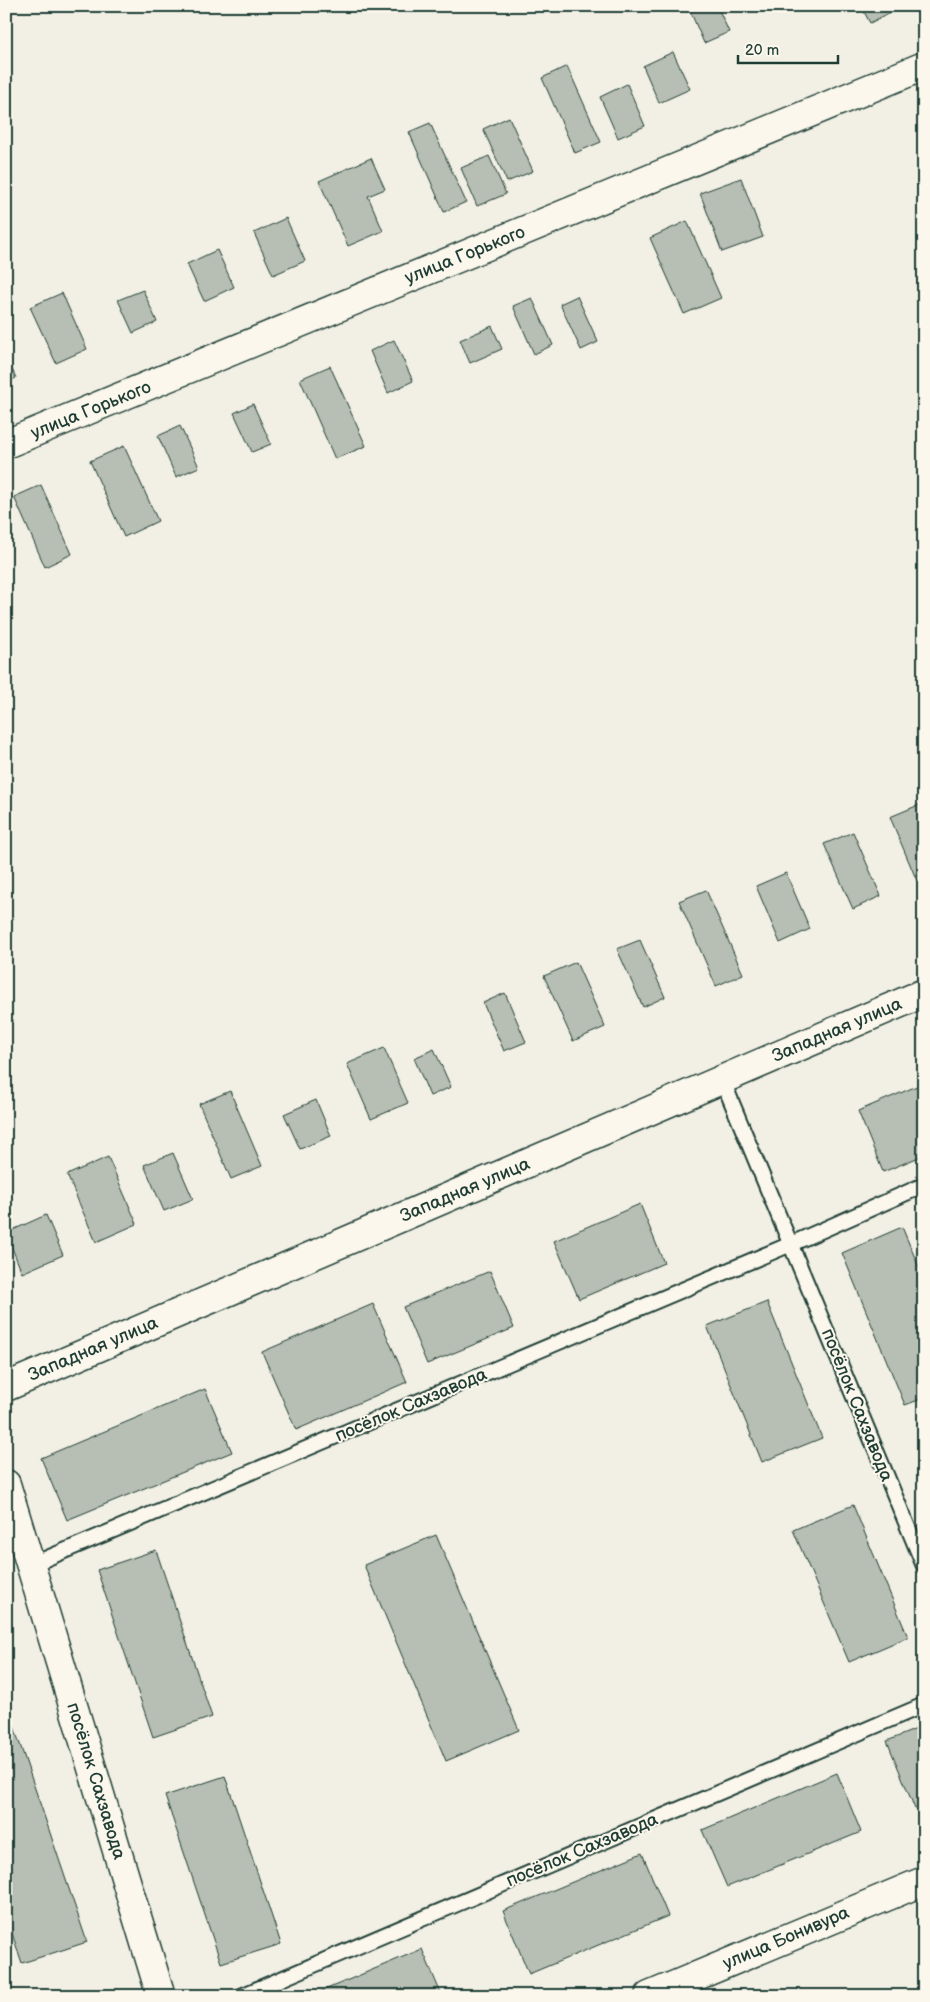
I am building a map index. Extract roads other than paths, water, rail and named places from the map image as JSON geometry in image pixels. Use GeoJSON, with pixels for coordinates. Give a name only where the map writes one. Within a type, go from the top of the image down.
{"type":"FeatureCollection","features":[{"type":"Feature","properties":{"kind":"street","name":"улица Горького"},"geometry":{"type":"LineString","coordinates":[[6,444],[924,66]]}},
{"type":"Feature","properties":{"kind":"street","name":"Западная улица"},"geometry":{"type":"LineString","coordinates":[[6,1386],[924,993]]}},
{"type":"Feature","properties":{"kind":"street","name":"посёлок Сахзавода"},"geometry":{"type":"LineString","coordinates":[[6,1484],[161,1996]]}},
{"type":"Feature","properties":{"kind":"street","name":"улица Бонивура"},"geometry":{"type":"LineString","coordinates":[[649,1996],[924,1881]]}},
{"type":"Feature","properties":{"kind":"lane","name":"посёлок Сахзавода"},"geometry":{"type":"LineString","coordinates":[[722,1079],[924,1566]]}},
{"type":"Feature","properties":{"kind":"lane","name":"посёлок Сахзавода"},"geometry":{"type":"LineString","coordinates":[[31,1565],[791,1244],[924,1185]]}},
{"type":"Feature","properties":{"kind":"lane","name":"посёлок Сахзавода"},"geometry":{"type":"LineString","coordinates":[[241,1996],[924,1705]]}}]}
